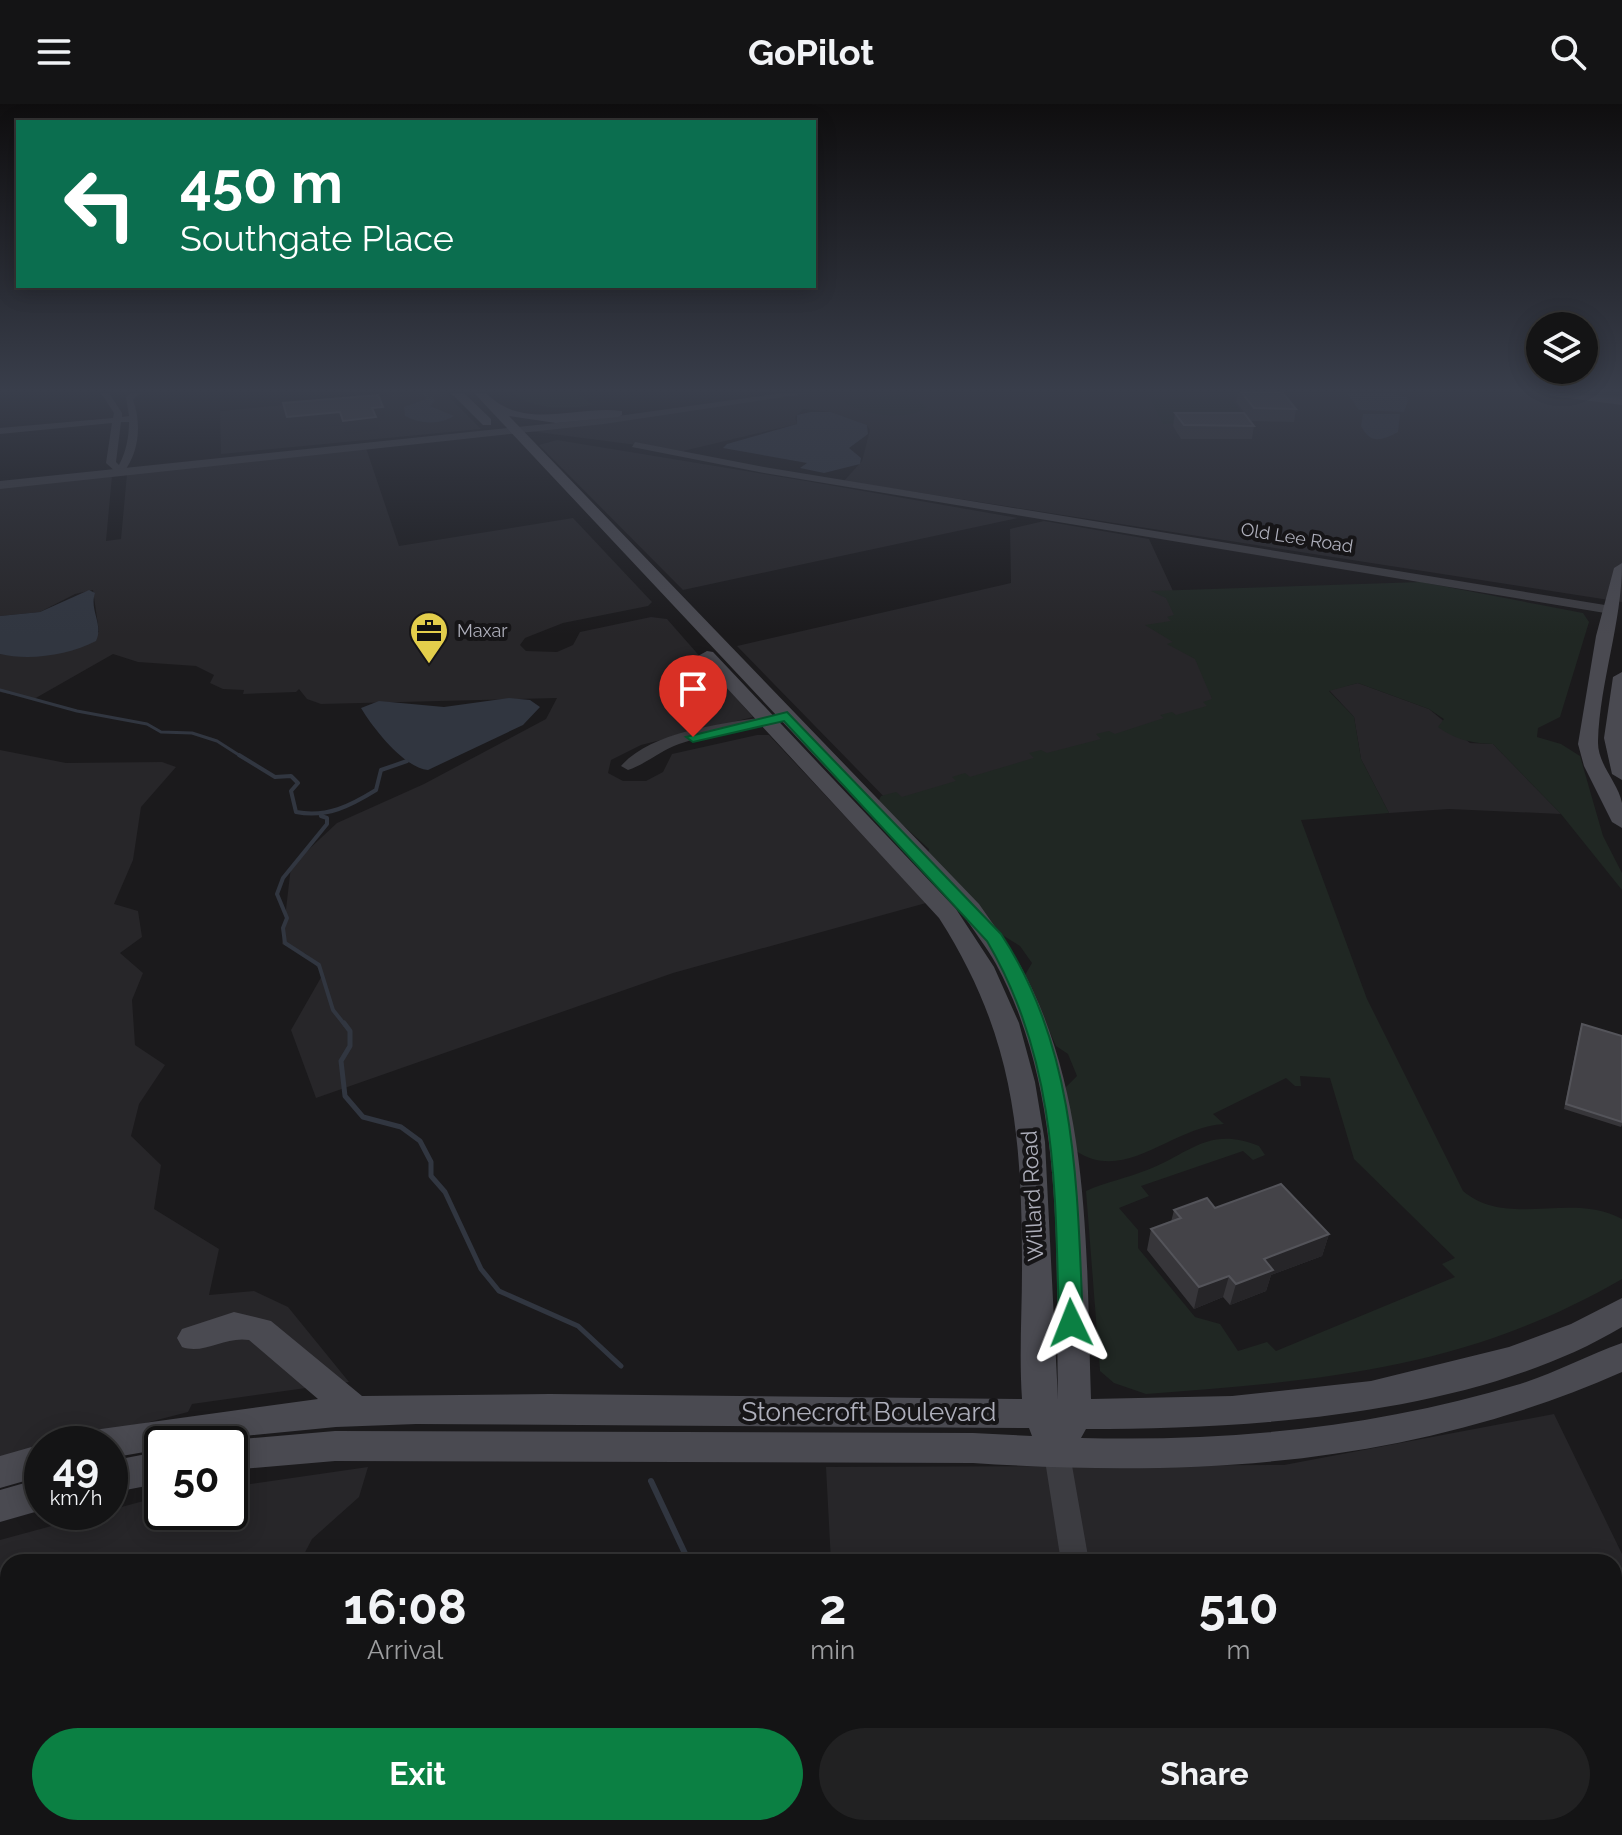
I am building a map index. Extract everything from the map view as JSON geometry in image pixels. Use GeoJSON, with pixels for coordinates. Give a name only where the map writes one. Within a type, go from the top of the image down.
{"type":"FeatureCollection","features":[{"type":"Feature","properties":{"kind":"main road","name":"Willard Road"},"geometry":{"type":"LineString","coordinates":[[547,474],[777,719],[948,914],[970,943],[992,981],[1018,1059],[1033,1146],[1040,1413],[1057,1454]]}},
{"type":"Feature","properties":{"kind":"main road"},"geometry":{"type":"LineString","coordinates":[[1622,568],[1588,744],[1594,766],[1622,822]]}},
{"type":"Feature","properties":{"kind":"main road"},"geometry":{"type":"LineString","coordinates":[[1622,677],[1612,732],[1613,747],[1622,774]]}},
{"type":"Feature","properties":{"kind":"main road","name":"Willard Road"},"geometry":{"type":"LineString","coordinates":[[777,719],[979,918],[1018,978],[1037,1022],[1064,1148],[1075,1414],[1057,1454]]}},
{"type":"Feature","properties":{"kind":"main road","name":"Stonecroft Boulevard"},"geometry":{"type":"LineString","coordinates":[[128,1439],[223,1422],[354,1410],[1238,1412],[1352,1400],[1406,1390],[1527,1355],[1585,1332],[1622,1311]]}},
{"type":"Feature","properties":{"kind":"main road"},"geometry":{"type":"LineString","coordinates":[[193,1338],[226,1325],[244,1324],[260,1330],[354,1410]]}},
{"type":"Feature","properties":{"kind":"main road","name":"Stonecroft Boulevard"},"geometry":{"type":"LineString","coordinates":[[248,1453],[335,1446],[959,1447],[1057,1454],[1265,1448],[1417,1426],[1518,1399],[1622,1357]]}},
{"type":"Feature","properties":{"kind":"main road"},"geometry":{"type":"LineString","coordinates":[[0,1472],[24,1465]]}},
{"type":"Feature","properties":{"kind":"main road"},"geometry":{"type":"LineString","coordinates":[[0,1506],[24,1499]]}},
{"type":"Feature","properties":{"kind":"street"},"geometry":{"type":"LineString","coordinates":[[0,482],[70,474]]}},
{"type":"Feature","properties":{"kind":"street","name":"Old Lee Road"},"geometry":{"type":"LineString","coordinates":[[787,474],[1616,611]]}},
{"type":"Feature","properties":{"kind":"street"},"geometry":{"type":"LineString","coordinates":[[628,766],[646,752],[669,743],[777,719]]}},
{"type":"Feature","properties":{"kind":"street"},"geometry":{"type":"LineString","coordinates":[[1057,1454],[1074,1554]]}},
{"type":"Feature","properties":{"kind":"shaded area"},"geometry":{"type":"Polygon","coordinates":[[[127,474],[375,474],[399,546],[573,518],[652,602],[648,606],[563,623],[525,638],[520,645],[526,651],[557,652],[573,645],[580,632],[651,617],[667,619],[753,717],[641,745],[611,760],[608,773],[623,781],[646,781],[663,772],[672,754],[769,735],[926,903],[673,973],[316,1098],[291,1030],[323,974],[306,954],[282,944],[291,866],[337,823],[424,784],[546,719],[557,698],[321,704],[307,699],[299,689],[296,692],[243,694],[244,690],[223,689],[210,683],[214,675],[196,666],[138,662],[113,654],[34,699],[0,692],[0,654],[33,656],[75,649],[99,632],[93,590],[75,594],[40,612],[0,616],[0,488],[112,476],[106,541],[121,539],[127,474]]]}},
{"type":"Feature","properties":{"kind":"shaded area"},"geometry":{"type":"Polygon","coordinates":[[[568,474],[762,474],[1018,518],[683,590],[568,474]]]}},
{"type":"Feature","properties":{"kind":"shaded area"},"geometry":{"type":"Polygon","coordinates":[[[850,474],[1622,474],[1622,602],[844,481],[850,474]]]}},
{"type":"Feature","properties":{"kind":"shaded area"},"geometry":{"type":"Polygon","coordinates":[[[1044,521],[1149,539],[1227,708],[894,807],[737,646],[1011,583],[1010,529],[1044,521]]]}},
{"type":"Feature","properties":{"kind":"shaded area"},"geometry":{"type":"Polygon","coordinates":[[[1421,582],[1583,613],[1589,622],[1560,717],[1538,728],[1537,737],[1561,744],[1580,756],[1603,836],[1622,873],[1622,890],[1561,814],[1493,744],[1471,742],[1451,735],[1438,727],[1444,719],[1429,709],[1358,683],[1329,691],[1354,717],[1361,759],[1389,813],[1301,820],[1367,999],[1463,1191],[1481,1202],[1500,1207],[1582,1208],[1603,1211],[1622,1219],[1622,1279],[1564,1309],[1507,1333],[1449,1352],[1391,1365],[1332,1376],[1146,1394],[1114,1383],[1100,1371],[1086,1191],[1162,1164],[1200,1144],[1213,1140],[1242,1140],[1259,1146],[1265,1155],[1253,1160],[1243,1151],[1141,1186],[1149,1196],[1119,1208],[1138,1230],[1138,1248],[1195,1317],[1220,1324],[1238,1351],[1267,1342],[1276,1351],[1455,1277],[1442,1264],[1455,1258],[1354,1159],[1330,1078],[1300,1076],[1301,1086],[1295,1086],[1286,1078],[1213,1114],[1224,1124],[1204,1127],[1131,1158],[1113,1161],[1095,1159],[1076,1151],[1066,1087],[1077,1076],[1068,1054],[1056,1046],[1025,975],[1032,963],[1020,946],[999,933],[928,854],[929,849],[878,802],[881,796],[896,792],[902,797],[956,781],[952,777],[965,773],[970,777],[1034,758],[1029,753],[1041,750],[1047,753],[1101,739],[1096,734],[1109,731],[1115,734],[1164,718],[1160,715],[1172,712],[1176,715],[1207,706],[1203,702],[1212,699],[1195,659],[1167,644],[1173,642],[1145,625],[1171,621],[1167,617],[1174,615],[1166,598],[1151,591],[1421,582]]]}},
{"type":"Feature","properties":{"kind":"shaded area"},"geometry":{"type":"Polygon","coordinates":[[[89,590],[95,593],[96,641],[49,655],[24,657],[0,654],[0,616],[40,612],[89,590]]]}},
{"type":"Feature","properties":{"kind":"shaded area"},"geometry":{"type":"Polygon","coordinates":[[[1358,683],[1429,709],[1470,743],[1493,744],[1561,814],[1449,809],[1389,813],[1361,759],[1354,717],[1329,690],[1358,683]]]}},
{"type":"Feature","properties":{"kind":"shaded area"},"geometry":{"type":"Polygon","coordinates":[[[509,698],[530,700],[540,707],[523,725],[428,770],[399,755],[361,708],[379,701],[444,707],[509,698]]]}},
{"type":"Feature","properties":{"kind":"shaded area"},"geometry":{"type":"Polygon","coordinates":[[[0,750],[66,763],[162,762],[176,767],[141,807],[133,860],[114,904],[138,911],[142,937],[120,953],[143,973],[132,1000],[135,1045],[165,1065],[139,1104],[131,1136],[161,1165],[154,1209],[219,1249],[209,1295],[254,1291],[288,1307],[349,1382],[192,1404],[188,1412],[128,1427],[24,1426],[24,1451],[0,1460],[0,750]]]}},
{"type":"Feature","properties":{"kind":"shaded area"},"geometry":{"type":"Polygon","coordinates":[[[1554,1414],[1622,1554],[831,1554],[826,1467],[1284,1465],[1554,1414]]]}},
{"type":"Feature","properties":{"kind":"shaded area"},"geometry":{"type":"Polygon","coordinates":[[[368,1467],[359,1497],[312,1539],[304,1554],[0,1554],[0,1540],[37,1530],[128,1530],[128,1505],[144,1501],[144,1530],[248,1530],[248,1484],[368,1467]]]}},
{"type":"Feature","properties":{"kind":"building"},"geometry":{"type":"Polygon","coordinates":[[[1582,1024],[1622,1036],[1622,1122],[1566,1104],[1582,1024]]]}},
{"type":"Feature","properties":{"kind":"building"},"geometry":{"type":"Polygon","coordinates":[[[1281,1184],[1329,1234],[1264,1259],[1273,1270],[1236,1284],[1229,1276],[1199,1287],[1151,1229],[1181,1218],[1174,1210],[1207,1198],[1215,1208],[1281,1184]]]}},
{"type":"Feature","properties":{"kind":"waterway"},"geometry":{"type":"LineString","coordinates":[[0,690],[77,711],[147,724],[161,732],[192,733],[217,741],[242,757]]}},
{"type":"Feature","properties":{"kind":"waterway"},"geometry":{"type":"LineString","coordinates":[[239,755],[275,777],[291,776],[298,783],[291,791],[296,812],[307,813],[328,812],[357,801],[376,790],[381,770],[407,761]]}},
{"type":"Feature","properties":{"kind":"waterway"},"geometry":{"type":"LineString","coordinates":[[321,816],[327,818],[327,824],[283,878],[277,894],[287,918],[283,928],[285,943],[319,965],[333,1010],[345,1025]]}},
{"type":"Feature","properties":{"kind":"waterway"},"geometry":{"type":"LineString","coordinates":[[344,1023],[350,1031],[350,1046],[341,1061],[345,1096],[363,1117],[401,1127],[420,1141],[431,1162],[431,1176],[445,1192],[481,1269],[499,1291],[578,1326],[621,1366]]}},
{"type":"Feature","properties":{"kind":"waterway"},"geometry":{"type":"LineString","coordinates":[[651,1481],[685,1554]]}},
{"type":"Feature","properties":{"kind":"place","name":"Maxar"},"geometry":{"type":"Point","coordinates":[429,665]}},
{"type":"Feature","properties":{"kind":"route"},"geometry":{"type":"LineString","coordinates":[[693,737],[787,717],[918,852],[995,938],[1018,978],[1037,1022],[1047,1059],[1064,1148],[1071,1323]]}}]}
